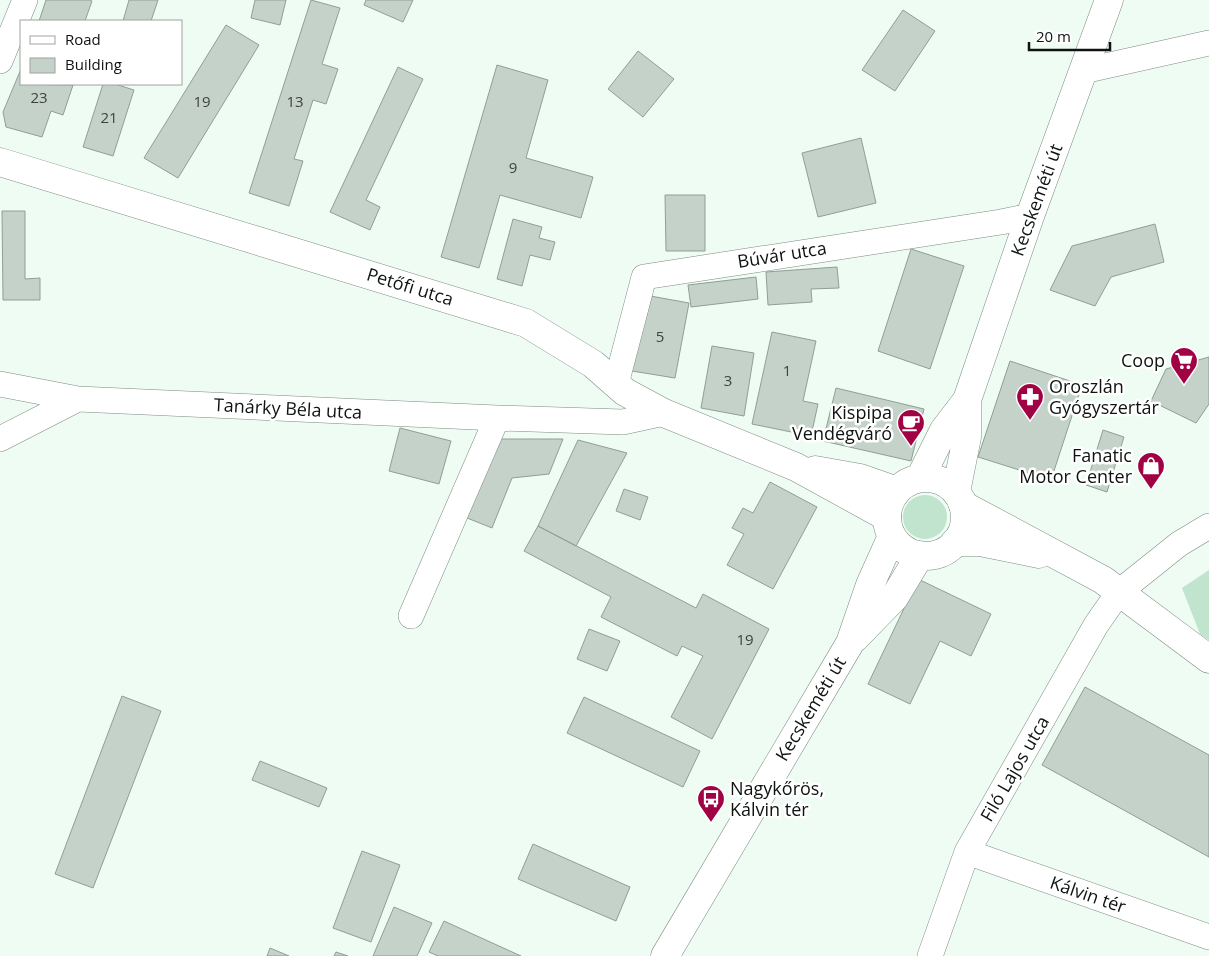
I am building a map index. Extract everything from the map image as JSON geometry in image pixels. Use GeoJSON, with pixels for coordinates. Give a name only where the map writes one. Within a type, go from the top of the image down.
{"type":"FeatureCollection","features":[{"type":"Feature","properties":{"kind":"main road","name":"Kecskeméti út"},"geometry":{"type":"LineString","coordinates":[[908,484],[944,430],[967,400],[1030,216],[1109,0]]}},
{"type":"Feature","properties":{"kind":"main road","name":"Petőfi utca"},"geometry":{"type":"LineString","coordinates":[[0,162],[526,323],[593,364],[626,392],[664,413],[796,467],[890,526]]}},
{"type":"Feature","properties":{"kind":"main road","name":"Kecskeméti út"},"geometry":{"type":"LineString","coordinates":[[960,498],[967,437],[967,400]]}},
{"type":"Feature","properties":{"kind":"main road","name":"Petőfi utca"},"geometry":{"type":"LineString","coordinates":[[796,467],[908,484]]}},
{"type":"Feature","properties":{"kind":"main road"},"geometry":{"type":"LineString","coordinates":[[960,498],[964,525],[961,534],[948,549],[939,553],[920,555],[904,548],[890,526],[891,498],[908,484],[933,478],[946,483],[960,498],[1060,558],[1103,580],[1209,659]]}},
{"type":"Feature","properties":{"kind":"main road","name":"Kecskeméti út"},"geometry":{"type":"LineString","coordinates":[[665,956],[850,643],[890,526]]}},
{"type":"Feature","properties":{"kind":"main road"},"geometry":{"type":"LineString","coordinates":[[955,542],[980,542],[1060,558]]}},
{"type":"Feature","properties":{"kind":"main road","name":"Kecskeméti út"},"geometry":{"type":"LineString","coordinates":[[850,643],[894,598],[920,555]]}},
{"type":"Feature","properties":{"kind":"street"},"geometry":{"type":"LineString","coordinates":[[0,61],[25,0]]}},
{"type":"Feature","properties":{"kind":"street"},"geometry":{"type":"LineString","coordinates":[[1083,71],[1209,44]]}},
{"type":"Feature","properties":{"kind":"street","name":"Búvár utca"},"geometry":{"type":"LineString","coordinates":[[616,384],[644,277],[1030,216]]}},
{"type":"Feature","properties":{"kind":"street","name":"Tanárky Béla utca"},"geometry":{"type":"LineString","coordinates":[[0,384],[78,399],[497,418],[623,422],[664,413]]}},
{"type":"Feature","properties":{"kind":"street","name":"Tanárky Béla utca"},"geometry":{"type":"LineString","coordinates":[[0,439],[78,399]]}},
{"type":"Feature","properties":{"kind":"street"},"geometry":{"type":"LineString","coordinates":[[411,616],[497,418]]}},
{"type":"Feature","properties":{"kind":"street"},"geometry":{"type":"LineString","coordinates":[[1119,592],[1179,544],[1209,526]]}},
{"type":"Feature","properties":{"kind":"street","name":"Filó Lajos utca"},"geometry":{"type":"LineString","coordinates":[[930,956],[967,852],[1096,625],[1119,592]]}},
{"type":"Feature","properties":{"kind":"street","name":"Kálvin tér"},"geometry":{"type":"LineString","coordinates":[[967,852],[1209,937]]}},
{"type":"Feature","properties":{"kind":"green space"},"geometry":{"type":"Polygon","coordinates":[[[929,495],[941,501],[946,508],[946,526],[941,533],[934,538],[921,539],[913,536],[906,529],[903,513],[906,505],[913,498],[929,495]]]}},
{"type":"Feature","properties":{"kind":"green space"},"geometry":{"type":"Polygon","coordinates":[[[1209,570],[1209,640],[1200,634],[1182,588],[1209,570]]]}},
{"type":"Feature","properties":{"kind":"building"},"geometry":{"type":"Polygon","coordinates":[[[46,0],[92,1],[85,20],[39,20],[46,0]]]}},
{"type":"Feature","properties":{"kind":"building"},"geometry":{"type":"Polygon","coordinates":[[[129,0],[158,0],[151,20],[123,20],[129,0]]]}},
{"type":"Feature","properties":{"kind":"building"},"geometry":{"type":"Polygon","coordinates":[[[255,0],[286,0],[280,25],[251,18],[255,0]]]}},
{"type":"Feature","properties":{"kind":"building"},"geometry":{"type":"Polygon","coordinates":[[[311,0],[340,8],[322,64],[338,69],[326,104],[313,100],[294,159],[303,161],[289,206],[249,193],[311,0]]]}},
{"type":"Feature","properties":{"kind":"building"},"geometry":{"type":"Polygon","coordinates":[[[366,0],[413,0],[403,22],[364,5],[366,0]]]}},
{"type":"Feature","properties":{"kind":"building"},"geometry":{"type":"Polygon","coordinates":[[[903,10],[935,31],[895,91],[862,70],[903,10]]]}},
{"type":"Feature","properties":{"kind":"building"},"geometry":{"type":"Polygon","coordinates":[[[226,25],[259,45],[178,178],[144,158],[226,25]]]}},
{"type":"Feature","properties":{"kind":"building"},"geometry":{"type":"Polygon","coordinates":[[[638,51],[674,79],[643,117],[608,89],[638,51]]]}},
{"type":"Feature","properties":{"kind":"building"},"geometry":{"type":"Polygon","coordinates":[[[497,65],[548,80],[526,158],[593,177],[581,218],[500,195],[479,268],[441,257],[497,65]]]}},
{"type":"Feature","properties":{"kind":"building"},"geometry":{"type":"Polygon","coordinates":[[[398,67],[423,79],[366,200],[380,207],[370,230],[330,212],[398,67]]]}},
{"type":"Feature","properties":{"kind":"building"},"geometry":{"type":"Polygon","coordinates":[[[20,71],[20,85],[73,85],[63,115],[51,111],[42,137],[6,127],[3,112],[20,71]]]}},
{"type":"Feature","properties":{"kind":"building"},"geometry":{"type":"Polygon","coordinates":[[[103,85],[118,85],[134,90],[113,156],[83,147],[103,85]]]}},
{"type":"Feature","properties":{"kind":"building"},"geometry":{"type":"Polygon","coordinates":[[[861,138],[876,203],[818,217],[802,153],[861,138]]]}},
{"type":"Feature","properties":{"kind":"building"},"geometry":{"type":"Polygon","coordinates":[[[665,195],[705,195],[705,251],[666,251],[665,195]]]}},
{"type":"Feature","properties":{"kind":"building"},"geometry":{"type":"Polygon","coordinates":[[[2,211],[25,211],[25,279],[40,278],[40,300],[3,300],[2,211]]]}},
{"type":"Feature","properties":{"kind":"building"},"geometry":{"type":"Polygon","coordinates":[[[513,219],[542,227],[539,238],[555,242],[550,260],[530,255],[522,286],[497,279],[513,219]]]}},
{"type":"Feature","properties":{"kind":"building"},"geometry":{"type":"Polygon","coordinates":[[[1155,224],[1164,262],[1111,277],[1095,306],[1050,290],[1072,246],[1155,224]]]}},
{"type":"Feature","properties":{"kind":"building"},"geometry":{"type":"Polygon","coordinates":[[[911,249],[964,266],[930,369],[878,351],[911,249]]]}},
{"type":"Feature","properties":{"kind":"building"},"geometry":{"type":"Polygon","coordinates":[[[837,267],[839,288],[811,289],[812,302],[768,305],[766,272],[837,267]]]}},
{"type":"Feature","properties":{"kind":"building"},"geometry":{"type":"Polygon","coordinates":[[[756,277],[758,299],[691,307],[688,285],[756,277]]]}},
{"type":"Feature","properties":{"kind":"building"},"geometry":{"type":"Polygon","coordinates":[[[645,295],[689,303],[675,378],[632,371],[645,295]]]}},
{"type":"Feature","properties":{"kind":"building"},"geometry":{"type":"Polygon","coordinates":[[[772,332],[816,341],[803,401],[818,404],[811,436],[752,424],[772,332]]]}},
{"type":"Feature","properties":{"kind":"building"},"geometry":{"type":"Polygon","coordinates":[[[712,346],[754,353],[744,416],[701,408],[712,346]]]}},
{"type":"Feature","properties":{"kind":"building","name":"Coop"},"geometry":{"type":"Polygon","coordinates":[[[1209,357],[1209,404],[1196,423],[1151,401],[1166,369],[1209,357]]]}},
{"type":"Feature","properties":{"kind":"building","name":"Oroszlán Gyógyszertár"},"geometry":{"type":"Polygon","coordinates":[[[1010,361],[1082,385],[1051,480],[978,457],[1010,361]]]}},
{"type":"Feature","properties":{"kind":"building"},"geometry":{"type":"Polygon","coordinates":[[[836,388],[924,409],[911,461],[823,441],[836,388]]]}},
{"type":"Feature","properties":{"kind":"building"},"geometry":{"type":"Polygon","coordinates":[[[400,428],[451,441],[439,484],[389,471],[400,428]]]}},
{"type":"Feature","properties":{"kind":"building"},"geometry":{"type":"Polygon","coordinates":[[[1103,430],[1124,437],[1107,492],[1086,485],[1103,430]]]}},
{"type":"Feature","properties":{"kind":"building"},"geometry":{"type":"Polygon","coordinates":[[[498,439],[563,439],[549,474],[512,478],[492,528],[467,518],[498,439]]]}},
{"type":"Feature","properties":{"kind":"building"},"geometry":{"type":"Polygon","coordinates":[[[578,440],[627,453],[576,546],[538,526],[578,440]]]}},
{"type":"Feature","properties":{"kind":"building"},"geometry":{"type":"Polygon","coordinates":[[[770,482],[817,507],[773,589],[727,565],[744,534],[732,528],[743,508],[753,513],[770,482]]]}},
{"type":"Feature","properties":{"kind":"building"},"geometry":{"type":"Polygon","coordinates":[[[624,489],[648,497],[640,520],[616,511],[624,489]]]}},
{"type":"Feature","properties":{"kind":"building"},"geometry":{"type":"Polygon","coordinates":[[[538,526],[696,608],[703,594],[769,629],[712,739],[671,717],[703,656],[682,646],[677,656],[601,617],[611,597],[524,551],[538,526]]]}},
{"type":"Feature","properties":{"kind":"building"},"geometry":{"type":"Polygon","coordinates":[[[918,579],[991,614],[971,656],[940,641],[910,704],[868,684],[918,579]]]}},
{"type":"Feature","properties":{"kind":"building"},"geometry":{"type":"Polygon","coordinates":[[[589,629],[620,641],[607,671],[577,659],[589,629]]]}},
{"type":"Feature","properties":{"kind":"building"},"geometry":{"type":"Polygon","coordinates":[[[1085,687],[1209,755],[1209,857],[1042,765],[1085,687]]]}},
{"type":"Feature","properties":{"kind":"building"},"geometry":{"type":"Polygon","coordinates":[[[122,696],[161,711],[93,888],[55,874],[122,696]]]}},
{"type":"Feature","properties":{"kind":"building"},"geometry":{"type":"Polygon","coordinates":[[[584,697],[700,751],[683,787],[567,733],[584,697]]]}},
{"type":"Feature","properties":{"kind":"building"},"geometry":{"type":"Polygon","coordinates":[[[260,761],[327,788],[319,807],[252,780],[260,761]]]}},
{"type":"Feature","properties":{"kind":"building"},"geometry":{"type":"Polygon","coordinates":[[[533,844],[630,887],[616,921],[518,879],[533,844]]]}},
{"type":"Feature","properties":{"kind":"building"},"geometry":{"type":"Polygon","coordinates":[[[362,851],[400,865],[371,942],[333,928],[362,851]]]}},
{"type":"Feature","properties":{"kind":"building"},"geometry":{"type":"Polygon","coordinates":[[[394,907],[432,923],[417,956],[373,956],[394,907]]]}},
{"type":"Feature","properties":{"kind":"building"},"geometry":{"type":"Polygon","coordinates":[[[444,921],[521,956],[438,956],[429,952],[444,921]]]}},
{"type":"Feature","properties":{"kind":"building"},"geometry":{"type":"Polygon","coordinates":[[[270,948],[289,956],[267,956],[270,948]]]}},
{"type":"Feature","properties":{"kind":"building"},"geometry":{"type":"Polygon","coordinates":[[[336,952],[348,956],[334,956],[336,952]]]}},
{"type":"Feature","properties":{"kind":"place","name":"Coop"},"geometry":{"type":"Point","coordinates":[1184,385]}},
{"type":"Feature","properties":{"kind":"place","name":"Oroszlán Gyógyszertár"},"geometry":{"type":"Point","coordinates":[1030,421]}},
{"type":"Feature","properties":{"kind":"place","name":"Kispipa Vendégváró"},"geometry":{"type":"Point","coordinates":[911,447]}},
{"type":"Feature","properties":{"kind":"place","name":"Fanatic Motor Center"},"geometry":{"type":"Point","coordinates":[1151,490]}},
{"type":"Feature","properties":{"kind":"place","name":"Nagykőrös, Kálvin tér"},"geometry":{"type":"Point","coordinates":[711,823]}}]}
